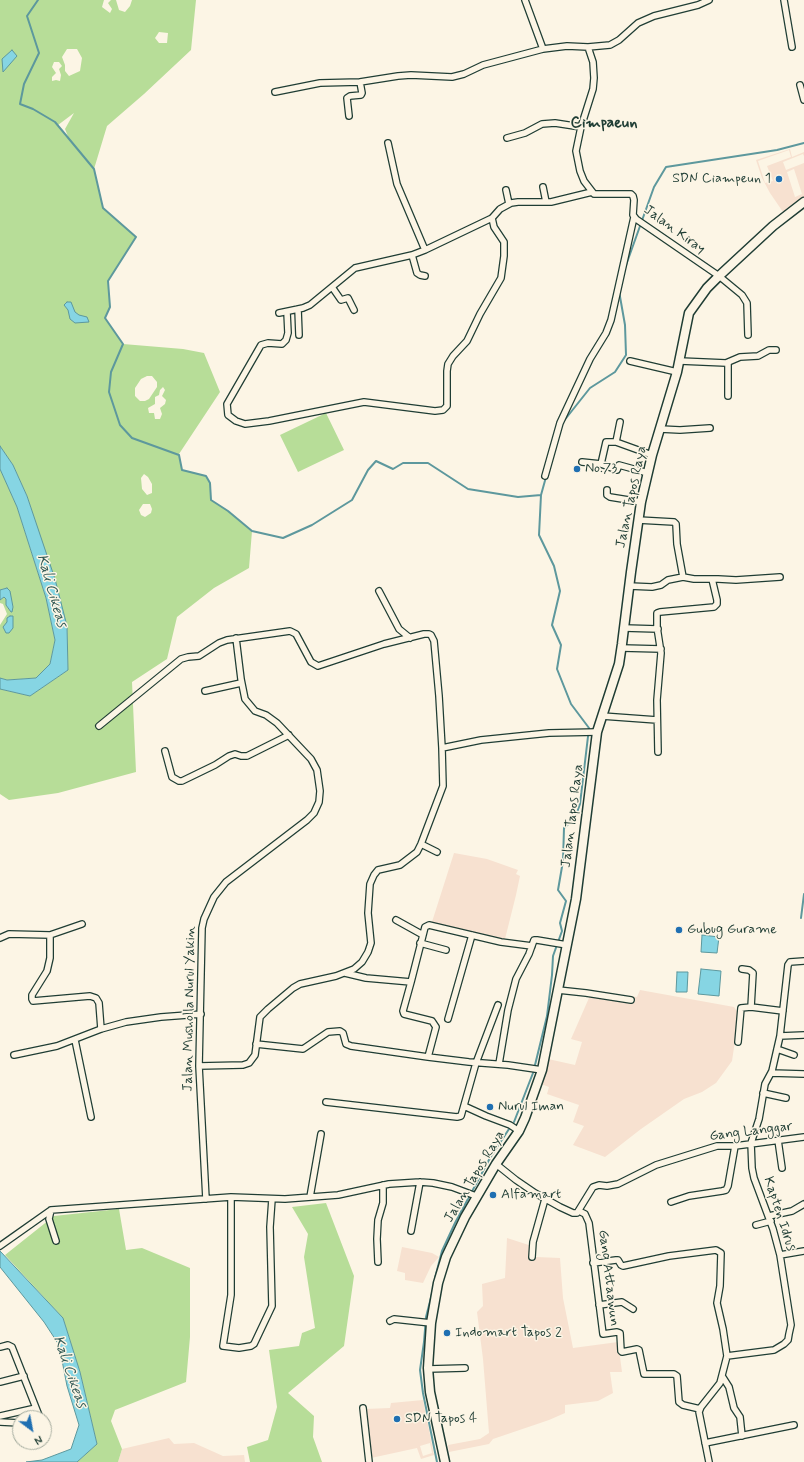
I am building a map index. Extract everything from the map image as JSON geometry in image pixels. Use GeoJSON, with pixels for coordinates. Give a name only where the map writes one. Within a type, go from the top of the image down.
{"type":"FeatureCollection","features":[{"type":"Feature","properties":{"kind":"main road","name":"Jalan Tapos Raya"},"geometry":{"type":"LineString","coordinates":[[445,1462],[430,1392],[427,1323],[446,1257],[455,1235],[476,1196],[519,1131],[542,1070],[558,990],[564,945],[576,899],[593,732],[602,716],[619,664],[641,502],[652,455],[680,361],[689,313],[702,294],[719,276],[773,226],[804,202]]}},
{"type":"Feature","properties":{"kind":"street"},"geometry":{"type":"LineString","coordinates":[[525,0],[544,49]]}},
{"type":"Feature","properties":{"kind":"street"},"geometry":{"type":"LineString","coordinates":[[274,92],[320,83],[360,82],[412,75],[444,78],[457,76],[483,66],[544,49],[567,46],[588,47],[614,44],[638,23],[654,16],[698,5],[710,0]]}},
{"type":"Feature","properties":{"kind":"street"},"geometry":{"type":"LineString","coordinates":[[784,0],[792,47]]}},
{"type":"Feature","properties":{"kind":"street"},"geometry":{"type":"LineString","coordinates":[[278,313],[287,312],[310,305],[355,268],[412,255],[425,250],[492,218],[500,209],[509,204],[518,202],[555,201],[592,192],[584,181],[577,160],[577,146],[593,89],[593,62],[588,47]]}},
{"type":"Feature","properties":{"kind":"street"},"geometry":{"type":"LineString","coordinates":[[349,116],[347,98],[350,96],[361,95],[360,82]]}},
{"type":"Feature","properties":{"kind":"street"},"geometry":{"type":"LineString","coordinates":[[800,85],[804,100]]}},
{"type":"Feature","properties":{"kind":"street"},"geometry":{"type":"LineString","coordinates":[[507,138],[525,133],[542,124],[555,123],[582,126]]}},
{"type":"Feature","properties":{"kind":"street"},"geometry":{"type":"LineString","coordinates":[[388,143],[397,184],[425,250]]}},
{"type":"Feature","properties":{"kind":"street"},"geometry":{"type":"LineString","coordinates":[[543,187],[546,202]]}},
{"type":"Feature","properties":{"kind":"street"},"geometry":{"type":"LineString","coordinates":[[506,190],[509,204]]}},
{"type":"Feature","properties":{"kind":"street","name":"Jalan Kiray"},"geometry":{"type":"LineString","coordinates":[[592,192],[598,194],[631,194],[634,200],[632,213],[635,218],[719,276],[745,298],[747,304],[748,335]]}},
{"type":"Feature","properties":{"kind":"street"},"geometry":{"type":"LineString","coordinates":[[287,312],[288,333],[286,340],[282,344],[268,343],[261,345],[227,404],[228,415],[236,421],[245,424],[269,421],[364,402],[435,411],[443,410],[447,406],[448,364],[453,356],[467,341],[480,314],[501,278],[504,244],[494,227],[492,218]]}},
{"type":"Feature","properties":{"kind":"street"},"geometry":{"type":"LineString","coordinates":[[545,476],[560,423],[590,359],[612,320],[635,218]]}},
{"type":"Feature","properties":{"kind":"street"},"geometry":{"type":"LineString","coordinates":[[412,255],[417,273],[420,276],[425,276]]}},
{"type":"Feature","properties":{"kind":"street"},"geometry":{"type":"LineString","coordinates":[[332,288],[341,300],[348,298],[354,310]]}},
{"type":"Feature","properties":{"kind":"street"},"geometry":{"type":"LineString","coordinates":[[298,309],[299,335]]}},
{"type":"Feature","properties":{"kind":"street"},"geometry":{"type":"LineString","coordinates":[[680,361],[722,364],[728,363],[740,357],[758,356],[769,350],[776,350]]}},
{"type":"Feature","properties":{"kind":"street"},"geometry":{"type":"LineString","coordinates":[[630,361],[677,372]]}},
{"type":"Feature","properties":{"kind":"street"},"geometry":{"type":"LineString","coordinates":[[728,363],[728,396]]}},
{"type":"Feature","properties":{"kind":"street"},"geometry":{"type":"LineString","coordinates":[[616,442],[620,422]]}},
{"type":"Feature","properties":{"kind":"street"},"geometry":{"type":"LineString","coordinates":[[660,429],[680,430],[710,428]]}},
{"type":"Feature","properties":{"kind":"street"},"geometry":{"type":"LineString","coordinates":[[601,464],[606,442],[616,442],[652,455]]}},
{"type":"Feature","properties":{"kind":"street"},"geometry":{"type":"LineString","coordinates":[[582,462],[601,464],[617,470],[619,465],[648,473]]}},
{"type":"Feature","properties":{"kind":"street"},"geometry":{"type":"LineString","coordinates":[[607,490],[607,495],[610,497],[641,502]]}},
{"type":"Feature","properties":{"kind":"street"},"geometry":{"type":"LineString","coordinates":[[638,520],[674,522],[677,529],[677,544],[682,577]]}},
{"type":"Feature","properties":{"kind":"street"},"geometry":{"type":"LineString","coordinates":[[629,586],[657,586],[668,580],[682,577],[694,579],[712,578],[746,580],[780,577]]}},
{"type":"Feature","properties":{"kind":"street"},"geometry":{"type":"LineString","coordinates":[[658,752],[657,720],[661,649],[657,613],[714,607],[717,604],[717,600],[712,578]]}},
{"type":"Feature","properties":{"kind":"street"},"geometry":{"type":"LineString","coordinates":[[378,591],[399,629],[410,638]]}},
{"type":"Feature","properties":{"kind":"street"},"geometry":{"type":"LineString","coordinates":[[624,628],[658,629]]}},
{"type":"Feature","properties":{"kind":"street"},"geometry":{"type":"LineString","coordinates":[[99,726],[176,662],[188,656],[199,656],[219,643],[236,638],[292,631],[296,634],[312,662],[318,666],[384,644],[429,634],[433,637],[440,696],[443,786],[417,852],[400,865],[383,868],[374,875],[370,884],[368,913],[370,943],[368,952],[362,962],[354,969],[336,976],[306,982],[293,988],[262,1014],[259,1020],[254,1058],[247,1064],[199,1066]]}},
{"type":"Feature","properties":{"kind":"street","name":"Jalan Musholla Nurul Yakin"},"geometry":{"type":"LineString","coordinates":[[206,1199],[199,1066],[202,928],[206,913],[214,897],[226,882],[314,813],[319,802],[320,791],[317,770],[311,759],[271,718],[253,709],[245,699],[241,684],[236,638]]}},
{"type":"Feature","properties":{"kind":"street"},"geometry":{"type":"LineString","coordinates":[[622,648],[661,649]]}},
{"type":"Feature","properties":{"kind":"street"},"geometry":{"type":"LineString","coordinates":[[205,691],[241,684]]}},
{"type":"Feature","properties":{"kind":"street"},"geometry":{"type":"LineString","coordinates":[[602,716],[657,720]]}},
{"type":"Feature","properties":{"kind":"street"},"geometry":{"type":"LineString","coordinates":[[442,748],[482,740],[549,733],[593,732]]}},
{"type":"Feature","properties":{"kind":"street"},"geometry":{"type":"LineString","coordinates":[[165,751],[172,777],[182,781],[215,765],[229,756],[235,754],[247,756],[289,735]]}},
{"type":"Feature","properties":{"kind":"street"},"geometry":{"type":"LineString","coordinates":[[421,844],[437,852]]}},
{"type":"Feature","properties":{"kind":"street"},"geometry":{"type":"LineString","coordinates":[[396,920],[423,935]]}},
{"type":"Feature","properties":{"kind":"street"},"geometry":{"type":"LineString","coordinates":[[0,938],[9,934],[50,935],[82,924]]}},
{"type":"Feature","properties":{"kind":"street"},"geometry":{"type":"LineString","coordinates":[[428,1057],[436,1027],[432,1021],[404,1014],[403,1011],[425,927],[429,925],[501,942],[532,946]]}},
{"type":"Feature","properties":{"kind":"street"},"geometry":{"type":"LineString","coordinates":[[50,935],[50,958],[47,971],[32,994],[33,1001],[90,996],[96,998],[99,1003],[101,1028]]}},
{"type":"Feature","properties":{"kind":"street"},"geometry":{"type":"LineString","coordinates":[[448,1019],[472,935]]}},
{"type":"Feature","properties":{"kind":"street"},"geometry":{"type":"LineString","coordinates":[[498,1064],[508,1010],[516,978],[535,940],[564,945]]}},
{"type":"Feature","properties":{"kind":"street"},"geometry":{"type":"LineString","coordinates":[[420,943],[446,950]]}},
{"type":"Feature","properties":{"kind":"street"},"geometry":{"type":"LineString","coordinates":[[751,1143],[759,1119],[765,1084],[771,1073],[780,1036],[789,963],[792,961],[804,961]]}},
{"type":"Feature","properties":{"kind":"street"},"geometry":{"type":"LineString","coordinates":[[742,970],[749,970],[753,972],[751,1007]]}},
{"type":"Feature","properties":{"kind":"street"},"geometry":{"type":"LineString","coordinates":[[345,973],[366,978],[411,982]]}},
{"type":"Feature","properties":{"kind":"street"},"geometry":{"type":"LineString","coordinates":[[558,990],[631,1000]]}},
{"type":"Feature","properties":{"kind":"street"},"geometry":{"type":"LineString","coordinates":[[326,1102],[458,1117],[461,1116],[476,1062],[498,1004]]}},
{"type":"Feature","properties":{"kind":"street"},"geometry":{"type":"LineString","coordinates":[[738,1042],[740,1008],[751,1007],[784,1011]]}},
{"type":"Feature","properties":{"kind":"street"},"geometry":{"type":"LineString","coordinates":[[14,1055],[58,1046],[101,1028],[126,1022],[200,1014]]}},
{"type":"Feature","properties":{"kind":"street"},"geometry":{"type":"LineString","coordinates":[[256,1044],[303,1049],[328,1032],[340,1031],[343,1033],[346,1044],[428,1057],[542,1070]]}},
{"type":"Feature","properties":{"kind":"street"},"geometry":{"type":"LineString","coordinates":[[780,1036],[804,1035]]}},
{"type":"Feature","properties":{"kind":"street"},"geometry":{"type":"LineString","coordinates":[[75,1040],[91,1117]]}},
{"type":"Feature","properties":{"kind":"street"},"geometry":{"type":"LineString","coordinates":[[777,1049],[794,1055]]}},
{"type":"Feature","properties":{"kind":"street"},"geometry":{"type":"LineString","coordinates":[[771,1073],[804,1074]]}},
{"type":"Feature","properties":{"kind":"street"},"geometry":{"type":"LineString","coordinates":[[763,1093],[786,1098]]}},
{"type":"Feature","properties":{"kind":"street"},"geometry":{"type":"LineString","coordinates":[[464,1106],[510,1125],[519,1131]]}},
{"type":"Feature","properties":{"kind":"street"},"geometry":{"type":"LineString","coordinates":[[310,1197],[321,1134]]}},
{"type":"Feature","properties":{"kind":"street","name":"Gang Langgar"},"geometry":{"type":"LineString","coordinates":[[579,1211],[594,1187],[599,1185],[607,1186],[618,1184],[656,1165],[717,1146],[735,1146],[804,1138]]}},
{"type":"Feature","properties":{"kind":"street"},"geometry":{"type":"LineString","coordinates":[[778,1140],[782,1168]]}},
{"type":"Feature","properties":{"kind":"street","name":"Kapten Idrus"},"geometry":{"type":"LineString","coordinates":[[726,1356],[774,1350],[788,1340],[790,1324],[780,1255],[770,1219],[754,1178],[751,1143]]}},
{"type":"Feature","properties":{"kind":"street"},"geometry":{"type":"LineString","coordinates":[[671,1202],[689,1196],[726,1190],[735,1146]]}},
{"type":"Feature","properties":{"kind":"street"},"geometry":{"type":"LineString","coordinates":[[496,1164],[516,1180],[560,1207],[573,1213],[577,1213],[579,1211]]}},
{"type":"Feature","properties":{"kind":"street"},"geometry":{"type":"LineString","coordinates":[[411,1231],[420,1182]]}},
{"type":"Feature","properties":{"kind":"street"},"geometry":{"type":"LineString","coordinates":[[0,1246],[51,1210],[231,1197],[272,1199],[338,1195],[383,1185],[420,1182],[433,1183],[476,1196]]}},
{"type":"Feature","properties":{"kind":"street"},"geometry":{"type":"LineString","coordinates":[[378,1262],[378,1220],[383,1203],[383,1185]]}},
{"type":"Feature","properties":{"kind":"street"},"geometry":{"type":"LineString","coordinates":[[231,1197],[231,1295],[223,1346],[239,1348],[254,1344],[272,1306],[270,1233],[272,1199]]}},
{"type":"Feature","properties":{"kind":"street"},"geometry":{"type":"LineString","coordinates":[[532,1257],[532,1242],[545,1198]]}},
{"type":"Feature","properties":{"kind":"street"},"geometry":{"type":"LineString","coordinates":[[756,1225],[792,1211],[804,1204]]}},
{"type":"Feature","properties":{"kind":"street"},"geometry":{"type":"LineString","coordinates":[[51,1210],[49,1219],[56,1241]]}},
{"type":"Feature","properties":{"kind":"street","name":"Gang Attaawun"},"geometry":{"type":"LineString","coordinates":[[579,1211],[585,1214],[589,1223],[603,1334],[617,1332],[620,1334],[622,1352],[637,1349],[639,1350],[644,1374],[674,1374],[677,1376],[679,1402],[683,1405],[700,1409]]}},
{"type":"Feature","properties":{"kind":"street"},"geometry":{"type":"LineString","coordinates":[[593,1263],[618,1260],[621,1266],[623,1266],[669,1256],[716,1250],[721,1253],[720,1286],[717,1303],[723,1329],[726,1356],[720,1383],[699,1412],[709,1462]]}},
{"type":"Feature","properties":{"kind":"street"},"geometry":{"type":"LineString","coordinates":[[780,1255],[804,1251]]}},
{"type":"Feature","properties":{"kind":"street"},"geometry":{"type":"LineString","coordinates":[[599,1305],[622,1302],[633,1309]]}},
{"type":"Feature","properties":{"kind":"street"},"geometry":{"type":"LineString","coordinates":[[390,1321],[394,1319],[427,1323]]}},
{"type":"Feature","properties":{"kind":"street"},"geometry":{"type":"LineString","coordinates":[[0,1347],[8,1345],[12,1346],[36,1408],[0,1416]]}},
{"type":"Feature","properties":{"kind":"street"},"geometry":{"type":"LineString","coordinates":[[428,1369],[464,1368]]}},
{"type":"Feature","properties":{"kind":"street"},"geometry":{"type":"LineString","coordinates":[[0,1382],[24,1376]]}},
{"type":"Feature","properties":{"kind":"street"},"geometry":{"type":"LineString","coordinates":[[722,1376],[729,1387],[734,1408],[740,1417],[742,1436]]}},
{"type":"Feature","properties":{"kind":"street"},"geometry":{"type":"LineString","coordinates":[[363,1408],[369,1462]]}},
{"type":"Feature","properties":{"kind":"street"},"geometry":{"type":"LineString","coordinates":[[0,1422],[12,1423]]}},
{"type":"Feature","properties":{"kind":"street"},"geometry":{"type":"LineString","coordinates":[[705,1443],[794,1425]]}},
{"type":"Feature","properties":{"kind":"shaded area"},"geometry":{"type":"Polygon","coordinates":[[[790,149],[792,157],[804,152],[804,156],[803,154],[783,162],[786,170],[804,163],[804,197],[783,212],[770,193],[762,178],[756,160],[790,149]],[[789,150],[758,161],[765,183],[773,181],[767,166],[791,157],[789,150]],[[794,169],[787,172],[795,197],[802,194],[794,169]]]}},
{"type":"Feature","properties":{"kind":"shaded area"},"geometry":{"type":"Polygon","coordinates":[[[454,853],[487,859],[518,870],[516,874],[520,876],[504,943],[431,925],[454,853]]]}},
{"type":"Feature","properties":{"kind":"shaded area"},"geometry":{"type":"Polygon","coordinates":[[[640,990],[734,1007],[739,1014],[732,1061],[716,1083],[702,1092],[684,1099],[641,1129],[605,1157],[573,1145],[584,1126],[573,1122],[579,1105],[547,1094],[549,1087],[541,1084],[548,1059],[575,1065],[582,1042],[571,1039],[592,991],[637,997],[640,990]]]}},
{"type":"Feature","properties":{"kind":"shaded area"},"geometry":{"type":"Polygon","coordinates":[[[507,1238],[535,1247],[536,1257],[560,1258],[563,1298],[573,1348],[618,1342],[622,1372],[610,1372],[613,1393],[598,1401],[565,1405],[565,1413],[549,1420],[493,1439],[489,1444],[449,1452],[448,1445],[480,1439],[489,1433],[483,1359],[477,1312],[483,1306],[482,1284],[505,1278],[507,1238]]]}},
{"type":"Feature","properties":{"kind":"shaded area"},"geometry":{"type":"Polygon","coordinates":[[[402,1247],[432,1253],[439,1257],[431,1266],[423,1283],[405,1280],[405,1273],[397,1271],[402,1247]]]}},
{"type":"Feature","properties":{"kind":"shaded area","name":"SDN Tapos 4"},"geometry":{"type":"Polygon","coordinates":[[[423,1400],[434,1455],[421,1459],[417,1448],[371,1458],[365,1409],[390,1408],[391,1403],[423,1400]],[[430,1443],[420,1446],[423,1456],[432,1453],[430,1443]]]}},
{"type":"Feature","properties":{"kind":"shaded area"},"geometry":{"type":"Polygon","coordinates":[[[169,1438],[174,1444],[194,1443],[223,1456],[244,1455],[245,1462],[118,1462],[122,1449],[169,1438]]]}},
{"type":"Feature","properties":{"kind":"green space"},"geometry":{"type":"Polygon","coordinates":[[[0,0],[104,0],[102,7],[110,13],[112,9],[108,3],[111,0],[116,0],[119,10],[125,12],[130,6],[132,0],[196,0],[191,50],[107,126],[94,169],[103,208],[136,237],[108,281],[110,307],[105,318],[123,344],[183,349],[204,353],[220,392],[179,454],[182,470],[206,476],[210,483],[211,500],[228,511],[252,531],[249,568],[214,588],[177,617],[167,659],[132,682],[136,772],[58,793],[9,800],[0,794],[0,689],[30,696],[68,670],[67,626],[27,496],[13,465],[0,446],[0,0]],[[159,32],[155,38],[159,43],[167,43],[168,33],[159,32]],[[67,49],[62,57],[65,65],[65,71],[69,76],[80,71],[82,58],[77,49],[67,49]],[[54,62],[52,67],[56,73],[52,77],[52,81],[60,81],[61,75],[59,69],[62,66],[59,62],[54,62]],[[74,113],[58,125],[69,139],[65,129],[74,113]],[[147,376],[141,379],[135,388],[135,396],[140,401],[145,401],[149,399],[157,387],[157,382],[152,376],[147,376]],[[163,387],[160,390],[159,395],[155,397],[155,404],[148,408],[149,413],[154,413],[155,419],[160,419],[162,414],[160,408],[165,404],[166,400],[162,396],[165,390],[163,387]],[[144,474],[141,478],[142,489],[147,495],[152,493],[152,484],[148,477],[144,474]],[[143,504],[139,510],[141,515],[145,517],[151,513],[152,509],[150,504],[143,504]]]}},
{"type":"Feature","properties":{"kind":"green space"},"geometry":{"type":"Polygon","coordinates":[[[326,413],[344,450],[298,472],[280,435],[326,413]]]}},
{"type":"Feature","properties":{"kind":"green space"},"geometry":{"type":"Polygon","coordinates":[[[0,469],[17,507],[46,598],[55,640],[50,664],[36,678],[7,680],[0,678],[0,625],[7,614],[3,604],[0,603],[0,600],[4,597],[6,599],[6,605],[10,610],[13,607],[7,588],[0,590],[0,469]]]}},
{"type":"Feature","properties":{"kind":"green space"},"geometry":{"type":"Polygon","coordinates":[[[326,1203],[354,1276],[344,1346],[288,1393],[314,1416],[313,1437],[322,1462],[250,1462],[247,1447],[268,1440],[277,1407],[269,1350],[299,1346],[302,1333],[315,1328],[304,1257],[308,1234],[292,1207],[326,1203]]]}},
{"type":"Feature","properties":{"kind":"green space"},"geometry":{"type":"Polygon","coordinates":[[[119,1209],[126,1250],[142,1248],[190,1268],[190,1337],[186,1382],[115,1410],[111,1421],[122,1449],[118,1462],[77,1462],[97,1444],[80,1372],[63,1318],[5,1255],[54,1216],[119,1209]]]}},
{"type":"Feature","properties":{"kind":"water"},"geometry":{"type":"Polygon","coordinates":[[[12,50],[17,56],[3,72],[2,59],[12,50]]]}},
{"type":"Feature","properties":{"kind":"water"},"geometry":{"type":"Polygon","coordinates":[[[67,302],[71,302],[75,312],[79,315],[87,317],[89,322],[75,323],[70,319],[68,310],[64,305],[67,302]]]}},
{"type":"Feature","properties":{"kind":"water"},"geometry":{"type":"Polygon","coordinates":[[[0,446],[13,465],[27,496],[55,579],[67,626],[68,670],[30,696],[0,689],[0,678],[7,680],[36,678],[50,664],[55,640],[46,598],[17,507],[0,469],[0,446]]]}},
{"type":"Feature","properties":{"kind":"water"},"geometry":{"type":"Polygon","coordinates":[[[7,588],[10,591],[13,607],[12,612],[6,605],[6,599],[4,597],[0,600],[0,590],[7,588]]]}},
{"type":"Feature","properties":{"kind":"water"},"geometry":{"type":"Polygon","coordinates":[[[13,616],[13,628],[9,633],[6,633],[3,627],[7,622],[7,618],[13,616]]]}},
{"type":"Feature","properties":{"kind":"water"},"geometry":{"type":"Polygon","coordinates":[[[702,935],[719,937],[717,953],[701,952],[702,935]]]}},
{"type":"Feature","properties":{"kind":"water"},"geometry":{"type":"Polygon","coordinates":[[[701,969],[721,971],[719,996],[698,994],[701,969]]]}},
{"type":"Feature","properties":{"kind":"water"},"geometry":{"type":"Polygon","coordinates":[[[677,972],[688,972],[687,992],[676,992],[677,972]]]}},
{"type":"Feature","properties":{"kind":"water","name":"Kali Cikeas"},"geometry":{"type":"Polygon","coordinates":[[[0,1251],[63,1318],[80,1372],[97,1444],[77,1462],[26,1462],[42,1460],[71,1449],[79,1425],[67,1386],[59,1345],[44,1322],[0,1267],[0,1251]]]}},
{"type":"Feature","properties":{"kind":"waterway"},"geometry":{"type":"LineString","coordinates":[[38,0],[27,16],[39,53],[24,84],[20,104],[33,109],[55,122],[94,169],[103,208],[136,237],[108,281],[110,307],[105,318],[123,344],[111,372],[109,392],[120,425],[132,438],[179,455],[182,470],[206,476],[210,483],[211,500],[228,511],[252,531],[283,538],[312,525],[352,500],[368,470],[376,461],[393,469],[403,463],[428,463],[468,489],[518,497],[541,495]]}},
{"type":"Feature","properties":{"kind":"waterway"},"geometry":{"type":"LineString","coordinates":[[625,268],[654,187],[666,167],[777,150],[804,143]]}},
{"type":"Feature","properties":{"kind":"waterway"},"geometry":{"type":"LineString","coordinates":[[563,422],[590,388],[615,372],[626,355],[625,325],[619,291]]}},
{"type":"Feature","properties":{"kind":"waterway"},"geometry":{"type":"LineString","coordinates":[[535,1065],[547,1016],[553,956],[562,931],[560,923],[566,901],[558,890],[563,861],[564,828],[575,818],[580,804],[589,728],[571,704],[557,669],[561,645],[552,625],[560,591],[554,566],[539,535],[541,495],[546,477]]}},
{"type":"Feature","properties":{"kind":"waterway"},"geometry":{"type":"LineString","coordinates":[[801,918],[804,894]]}},
{"type":"Feature","properties":{"kind":"waterway"},"geometry":{"type":"LineString","coordinates":[[514,1122],[533,1073]]}},
{"type":"Feature","properties":{"kind":"waterway"},"geometry":{"type":"LineString","coordinates":[[435,1278],[442,1251],[455,1223],[490,1158],[509,1129]]}},
{"type":"Feature","properties":{"kind":"waterway"},"geometry":{"type":"LineString","coordinates":[[434,1286],[426,1317],[420,1370],[423,1393],[437,1462]]}},
{"type":"Feature","properties":{"kind":"place","name":"SDN Ciampeun 1"},"geometry":{"type":"Point","coordinates":[779,179]}},
{"type":"Feature","properties":{"kind":"place","name":"No.73"},"geometry":{"type":"Point","coordinates":[577,469]}},
{"type":"Feature","properties":{"kind":"place","name":"Gubug Gurame"},"geometry":{"type":"Point","coordinates":[679,930]}},
{"type":"Feature","properties":{"kind":"place","name":"Nurul Iman"},"geometry":{"type":"Point","coordinates":[490,1107]}},
{"type":"Feature","properties":{"kind":"place","name":"Alfamart"},"geometry":{"type":"Point","coordinates":[493,1195]}},
{"type":"Feature","properties":{"kind":"place","name":"Indomart Tapos 2"},"geometry":{"type":"Point","coordinates":[447,1333]}},
{"type":"Feature","properties":{"kind":"place","name":"SDN Tapos 4"},"geometry":{"type":"Point","coordinates":[397,1419]}},
{"type":"Feature","properties":{"kind":"district","name":"Cimpaeun"},"geometry":{"type":"Point","coordinates":[604,124]}}]}
